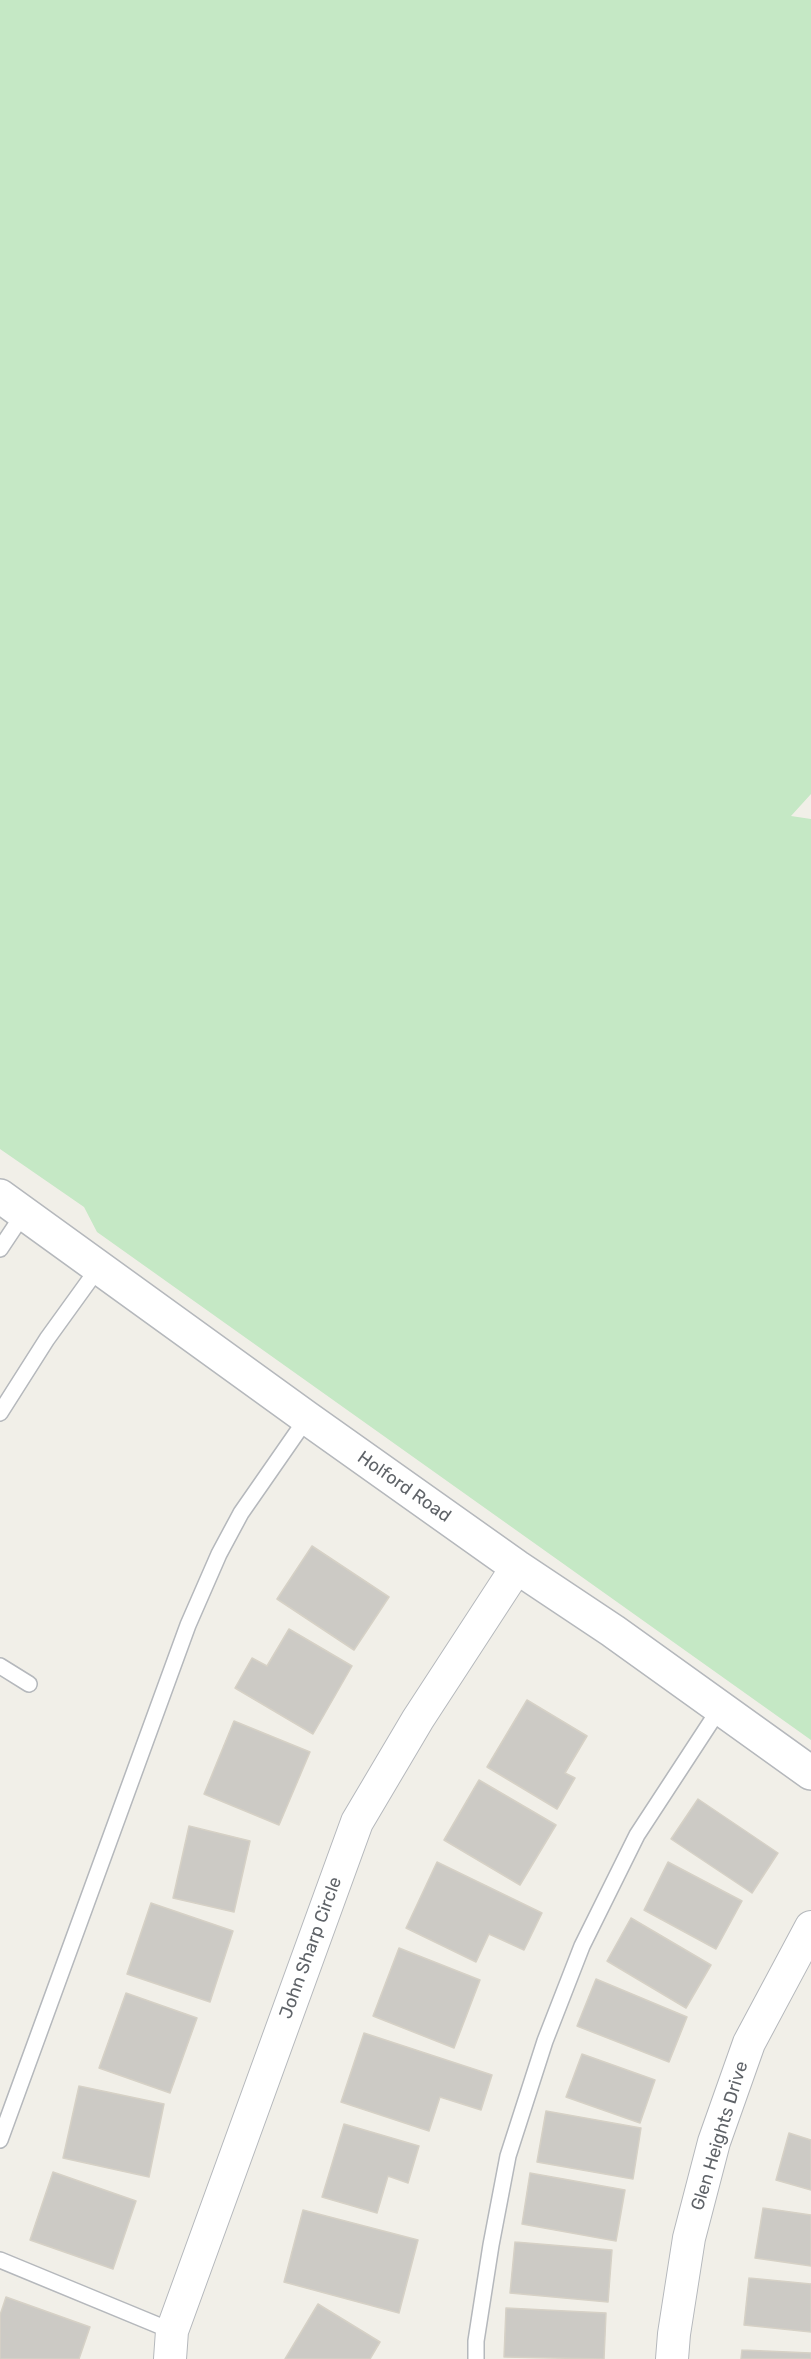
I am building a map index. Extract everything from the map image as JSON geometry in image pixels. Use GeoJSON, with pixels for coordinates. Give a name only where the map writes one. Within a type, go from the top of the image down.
{"type":"FeatureCollection","features":[{"type":"Feature","properties":{"kind":"street","name":"Holford Road"},"geometry":{"type":"LineString","coordinates":[[12,1205],[307,1418],[517,1567],[613,1631],[811,1773]]}},
{"type":"Feature","properties":{"kind":"street","name":"John Sharp Circle"},"geometry":{"type":"LineString","coordinates":[[171,2345],[357,1822],[418,1719],[517,1567]]}},
{"type":"Feature","properties":{"kind":"street","name":"Glen Heights Drive"},"geometry":{"type":"LineString","coordinates":[[672,2359],[689,2238],[714,2142],[749,2043],[811,1927]]}},
{"type":"Feature","properties":{"kind":"lane"},"geometry":{"type":"LineString","coordinates":[[0,1249],[12,1205]]}},
{"type":"Feature","properties":{"kind":"lane"},"geometry":{"type":"LineString","coordinates":[[0,1413],[47,1339],[99,1268]]}},
{"type":"Feature","properties":{"kind":"lane"},"geometry":{"type":"LineString","coordinates":[[0,2140],[188,1625],[219,1554],[241,1513],[307,1418]]}},
{"type":"Feature","properties":{"kind":"lane"},"geometry":{"type":"LineString","coordinates":[[0,1666],[29,1684]]}},
{"type":"Feature","properties":{"kind":"lane"},"geometry":{"type":"LineString","coordinates":[[476,2359],[476,2341],[489,2256],[508,2156],[545,2041],[582,1946],[637,1835],[720,1708]]}},
{"type":"Feature","properties":{"kind":"lane"},"geometry":{"type":"LineString","coordinates":[[0,2260],[171,2345]]}},
{"type":"Feature","properties":{"kind":"green space"},"geometry":{"type":"Polygon","coordinates":[[[0,0],[811,0],[811,794],[791,816],[811,819],[811,1740],[97,1232],[84,1207],[0,1149],[0,0]]]}},
{"type":"Feature","properties":{"kind":"building"},"geometry":{"type":"Polygon","coordinates":[[[312,1546],[389,1597],[354,1650],[277,1599],[312,1546]]]}},
{"type":"Feature","properties":{"kind":"building"},"geometry":{"type":"Polygon","coordinates":[[[289,1629],[352,1666],[313,1734],[235,1688],[252,1658],[267,1666],[289,1629]]]}},
{"type":"Feature","properties":{"kind":"building"},"geometry":{"type":"Polygon","coordinates":[[[527,1700],[587,1736],[565,1773],[575,1778],[557,1809],[487,1767],[527,1700]]]}},
{"type":"Feature","properties":{"kind":"building"},"geometry":{"type":"Polygon","coordinates":[[[234,1721],[310,1752],[279,1825],[204,1794],[234,1721]]]}},
{"type":"Feature","properties":{"kind":"building"},"geometry":{"type":"Polygon","coordinates":[[[479,1780],[556,1825],[520,1885],[444,1840],[479,1780]]]}},
{"type":"Feature","properties":{"kind":"building"},"geometry":{"type":"Polygon","coordinates":[[[698,1799],[778,1853],[752,1893],[671,1839],[698,1799]]]}},
{"type":"Feature","properties":{"kind":"building"},"geometry":{"type":"Polygon","coordinates":[[[189,1826],[250,1841],[234,1912],[173,1898],[189,1826]]]}},
{"type":"Feature","properties":{"kind":"building"},"geometry":{"type":"Polygon","coordinates":[[[437,1862],[542,1913],[524,1950],[489,1934],[476,1962],[406,1928],[437,1862]]]}},
{"type":"Feature","properties":{"kind":"building"},"geometry":{"type":"Polygon","coordinates":[[[668,1862],[742,1901],[716,1949],[644,1910],[668,1862]]]}},
{"type":"Feature","properties":{"kind":"building"},"geometry":{"type":"Polygon","coordinates":[[[151,1903],[233,1931],[210,2002],[127,1974],[151,1903]]]}},
{"type":"Feature","properties":{"kind":"building"},"geometry":{"type":"Polygon","coordinates":[[[631,1918],[711,1965],[686,2008],[607,1961],[631,1918]]]}},
{"type":"Feature","properties":{"kind":"building"},"geometry":{"type":"Polygon","coordinates":[[[399,1948],[480,1980],[454,2048],[373,2016],[399,1948]]]}},
{"type":"Feature","properties":{"kind":"building"},"geometry":{"type":"Polygon","coordinates":[[[596,1979],[687,2017],[669,2062],[577,2026],[596,1979]]]}},
{"type":"Feature","properties":{"kind":"building"},"geometry":{"type":"Polygon","coordinates":[[[126,1993],[197,2018],[170,2093],[99,2068],[126,1993]]]}},
{"type":"Feature","properties":{"kind":"building"},"geometry":{"type":"Polygon","coordinates":[[[364,2033],[492,2075],[481,2110],[440,2097],[429,2131],[341,2102],[364,2033]]]}},
{"type":"Feature","properties":{"kind":"building"},"geometry":{"type":"Polygon","coordinates":[[[582,2054],[655,2080],[640,2123],[566,2097],[582,2054]]]}},
{"type":"Feature","properties":{"kind":"building"},"geometry":{"type":"Polygon","coordinates":[[[79,2086],[164,2104],[149,2177],[63,2158],[79,2086]]]}},
{"type":"Feature","properties":{"kind":"building"},"geometry":{"type":"Polygon","coordinates":[[[546,2111],[641,2128],[633,2179],[537,2162],[546,2111]]]}},
{"type":"Feature","properties":{"kind":"building"},"geometry":{"type":"Polygon","coordinates":[[[344,2124],[419,2146],[408,2183],[388,2176],[377,2213],[322,2197],[344,2124]]]}},
{"type":"Feature","properties":{"kind":"building"},"geometry":{"type":"Polygon","coordinates":[[[789,2133],[811,2140],[811,2190],[776,2180],[789,2133]]]}},
{"type":"Feature","properties":{"kind":"building"},"geometry":{"type":"Polygon","coordinates":[[[53,2172],[136,2201],[113,2269],[30,2240],[53,2172]]]}},
{"type":"Feature","properties":{"kind":"building"},"geometry":{"type":"Polygon","coordinates":[[[530,2173],[625,2190],[616,2241],[522,2224],[530,2173]]]}},
{"type":"Feature","properties":{"kind":"building"},"geometry":{"type":"Polygon","coordinates":[[[763,2208],[811,2215],[811,2266],[755,2258],[763,2208]]]}},
{"type":"Feature","properties":{"kind":"building"},"geometry":{"type":"Polygon","coordinates":[[[303,2210],[418,2240],[399,2313],[284,2282],[303,2210]]]}},
{"type":"Feature","properties":{"kind":"building"},"geometry":{"type":"Polygon","coordinates":[[[515,2242],[612,2250],[608,2302],[510,2293],[515,2242]]]}},
{"type":"Feature","properties":{"kind":"building"},"geometry":{"type":"Polygon","coordinates":[[[749,2278],[811,2284],[811,2332],[744,2325],[749,2278]]]}},
{"type":"Feature","properties":{"kind":"building"},"geometry":{"type":"Polygon","coordinates":[[[6,2297],[90,2327],[79,2359],[0,2359],[0,2315],[6,2297]]]}},
{"type":"Feature","properties":{"kind":"building"},"geometry":{"type":"Polygon","coordinates":[[[318,2304],[380,2342],[370,2359],[285,2359],[318,2304]]]}},
{"type":"Feature","properties":{"kind":"building"},"geometry":{"type":"Polygon","coordinates":[[[506,2308],[606,2313],[604,2359],[504,2357],[506,2308]]]}},
{"type":"Feature","properties":{"kind":"building"},"geometry":{"type":"Polygon","coordinates":[[[742,2350],[811,2353],[811,2359],[741,2359],[742,2350]]]}}]}
